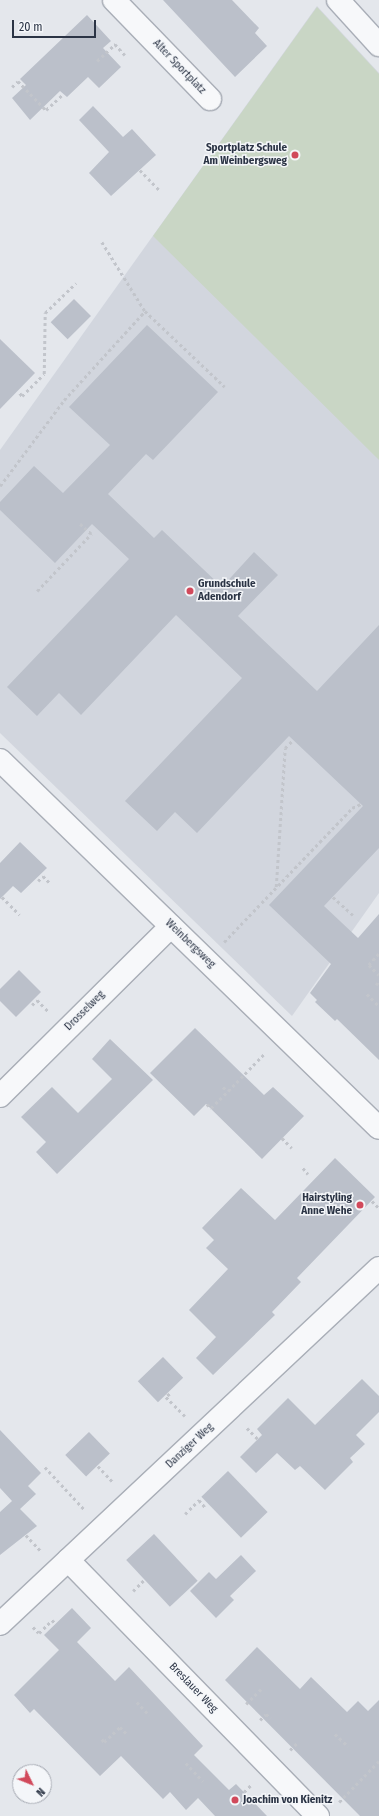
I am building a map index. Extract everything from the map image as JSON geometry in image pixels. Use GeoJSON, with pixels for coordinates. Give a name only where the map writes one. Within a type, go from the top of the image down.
{"type":"FeatureCollection","features":[{"type":"Feature","properties":{"kind":"street","name":"Alter Sportplatz"},"geometry":{"type":"LineString","coordinates":[[114,0],[210,99]]}},
{"type":"Feature","properties":{"kind":"street"},"geometry":{"type":"LineString","coordinates":[[338,0],[379,45]]}},
{"type":"Feature","properties":{"kind":"street","name":"Weinbergsweg"},"geometry":{"type":"LineString","coordinates":[[0,760],[379,1128]]}},
{"type":"Feature","properties":{"kind":"street","name":"Drosselweg"},"geometry":{"type":"LineString","coordinates":[[0,1096],[171,926]]}},
{"type":"Feature","properties":{"kind":"street","name":"Danziger Weg"},"geometry":{"type":"LineString","coordinates":[[0,1624],[379,1268]]}},
{"type":"Feature","properties":{"kind":"street","name":"Breslauer Weg"},"geometry":{"type":"LineString","coordinates":[[68,1560],[327,1810]]}},
{"type":"Feature","properties":{"kind":"path"},"geometry":{"type":"LineString","coordinates":[[97,61],[115,44],[125,55]]}},
{"type":"Feature","properties":{"kind":"path"},"geometry":{"type":"LineString","coordinates":[[12,87],[18,81],[46,110],[63,94]]}},
{"type":"Feature","properties":{"kind":"path"},"geometry":{"type":"LineString","coordinates":[[140,170],[159,190]]}},
{"type":"Feature","properties":{"kind":"path"},"geometry":{"type":"LineString","coordinates":[[102,242],[145,311],[225,387]]}},
{"type":"Feature","properties":{"kind":"path"},"geometry":{"type":"LineString","coordinates":[[20,393],[22,396],[44,374],[45,313],[76,283]]}},
{"type":"Feature","properties":{"kind":"path"},"geometry":{"type":"LineString","coordinates":[[0,486],[64,400],[145,311]]}},
{"type":"Feature","properties":{"kind":"path"},"geometry":{"type":"LineString","coordinates":[[37,592],[91,534],[80,524]]}},
{"type":"Feature","properties":{"kind":"path"},"geometry":{"type":"LineString","coordinates":[[276,889],[285,748],[293,740]]}},
{"type":"Feature","properties":{"kind":"path"},"geometry":{"type":"LineString","coordinates":[[207,961],[352,808],[361,804]]}},
{"type":"Feature","properties":{"kind":"path"},"geometry":{"type":"LineString","coordinates":[[38,881],[43,876],[51,884]]}},
{"type":"Feature","properties":{"kind":"path"},"geometry":{"type":"LineString","coordinates":[[333,896],[353,915]]}},
{"type":"Feature","properties":{"kind":"path"},"geometry":{"type":"LineString","coordinates":[[2,897],[20,915]]}},
{"type":"Feature","properties":{"kind":"path"},"geometry":{"type":"LineString","coordinates":[[379,954],[369,965],[379,974]]}},
{"type":"Feature","properties":{"kind":"path"},"geometry":{"type":"LineString","coordinates":[[376,985],[379,981]]}},
{"type":"Feature","properties":{"kind":"path"},"geometry":{"type":"LineString","coordinates":[[366,994],[379,1006]]}},
{"type":"Feature","properties":{"kind":"path"},"geometry":{"type":"LineString","coordinates":[[207,1104],[211,1108],[283,1034]]}},
{"type":"Feature","properties":{"kind":"path"},"geometry":{"type":"LineString","coordinates":[[223,1087],[228,1091]]}},
{"type":"Feature","properties":{"kind":"path"},"geometry":{"type":"LineString","coordinates":[[282,1138],[292,1148]]}},
{"type":"Feature","properties":{"kind":"path"},"geometry":{"type":"LineString","coordinates":[[302,1168],[308,1174]]}},
{"type":"Feature","properties":{"kind":"path"},"geometry":{"type":"LineString","coordinates":[[372,1201],[379,1208]]}},
{"type":"Feature","properties":{"kind":"path"},"geometry":{"type":"LineString","coordinates":[[170,1394],[166,1397],[202,1434]]}},
{"type":"Feature","properties":{"kind":"path"},"geometry":{"type":"LineString","coordinates":[[45,1468],[102,1528]]}},
{"type":"Feature","properties":{"kind":"path"},"geometry":{"type":"LineString","coordinates":[[185,1514],[199,1500],[205,1507]]}},
{"type":"Feature","properties":{"kind":"path"},"geometry":{"type":"LineString","coordinates":[[137,1702],[149,1714]]}},
{"type":"Feature","properties":{"kind":"path"},"geometry":{"type":"LineString","coordinates":[[102,1739],[104,1742],[120,1727],[128,1735]]}},
{"type":"Feature","properties":{"kind":"path"},"geometry":{"type":"LineString","coordinates":[[335,1734],[348,1746]]}},
{"type":"Feature","properties":{"kind":"path"},"geometry":{"type":"LineString","coordinates":[[327,1810],[379,1761]]}},
{"type":"Feature","properties":{"kind":"path"},"geometry":{"type":"LineString","coordinates":[[186,1763],[203,1781]]}},
{"type":"Feature","properties":{"kind":"shaded area","name":"Grundschule Adendorf"},"geometry":{"type":"Polygon","coordinates":[[[317,6],[379,73],[379,893],[292,1016],[0,733],[0,450],[317,6]]]}},
{"type":"Feature","properties":{"kind":"green space","name":"Sportplatz Schule Am Weinbergsweg"},"geometry":{"type":"Polygon","coordinates":[[[317,7],[379,74],[379,460],[153,236],[317,7]]]}},
{"type":"Feature","properties":{"kind":"building"},"geometry":{"type":"Polygon","coordinates":[[[163,0],[232,0],[259,28],[255,33],[267,46],[235,77],[163,0]]]}},
{"type":"Feature","properties":{"kind":"building"},"geometry":{"type":"Polygon","coordinates":[[[87,15],[111,41],[103,48],[121,67],[99,88],[88,77],[67,97],[60,91],[30,120],[12,98],[26,85],[20,79],[87,15]]]}},
{"type":"Feature","properties":{"kind":"building"},"geometry":{"type":"Polygon","coordinates":[[[93,106],[123,137],[132,129],[156,155],[111,196],[89,173],[109,152],[79,120],[93,106]]]}},
{"type":"Feature","properties":{"kind":"building"},"geometry":{"type":"Polygon","coordinates":[[[74,299],[91,316],[68,339],[51,322],[74,299]]]}},
{"type":"Feature","properties":{"kind":"building"},"geometry":{"type":"Polygon","coordinates":[[[147,325],[218,392],[153,460],[146,454],[108,494],[154,538],[162,530],[222,587],[254,552],[278,575],[238,616],[317,691],[379,625],[379,848],[324,906],[358,938],[379,914],[379,1060],[337,1019],[335,1021],[315,1002],[317,1000],[310,993],[331,964],[269,905],[363,806],[289,736],[197,833],[175,812],[157,831],[125,801],[242,678],[176,615],[81,715],[59,693],[37,716],[7,687],[129,559],[92,524],[55,563],[0,510],[0,502],[34,466],[63,493],[110,445],[69,407],[147,325]]]}},
{"type":"Feature","properties":{"kind":"building"},"geometry":{"type":"Polygon","coordinates":[[[0,339],[35,373],[0,409],[0,339]]]}},
{"type":"Feature","properties":{"kind":"building"},"geometry":{"type":"Polygon","coordinates":[[[20,842],[47,868],[21,893],[13,886],[0,899],[0,863],[20,842]]]}},
{"type":"Feature","properties":{"kind":"building"},"geometry":{"type":"Polygon","coordinates":[[[19,970],[41,992],[16,1017],[0,1001],[0,989],[19,970]]]}},
{"type":"Feature","properties":{"kind":"building"},"geometry":{"type":"Polygon","coordinates":[[[195,1028],[264,1095],[273,1087],[304,1116],[262,1159],[206,1104],[194,1116],[150,1073],[195,1028]]]}},
{"type":"Feature","properties":{"kind":"building"},"geometry":{"type":"Polygon","coordinates":[[[110,1039],[153,1080],[57,1174],[36,1152],[46,1142],[21,1117],[52,1087],[78,1113],[112,1079],[92,1059],[110,1039]]]}},
{"type":"Feature","properties":{"kind":"building"},"geometry":{"type":"Polygon","coordinates":[[[335,1158],[375,1197],[297,1278],[301,1282],[272,1312],[275,1315],[213,1375],[196,1358],[216,1337],[189,1310],[228,1269],[206,1248],[214,1240],[202,1228],[241,1188],[275,1220],[335,1158]]]}},
{"type":"Feature","properties":{"kind":"building"},"geometry":{"type":"Polygon","coordinates":[[[163,1357],[183,1378],[158,1402],[138,1381],[163,1357]]]}},
{"type":"Feature","properties":{"kind":"building"},"geometry":{"type":"Polygon","coordinates":[[[362,1379],[379,1396],[379,1412],[356,1435],[365,1444],[350,1458],[353,1462],[325,1490],[300,1466],[295,1470],[277,1453],[256,1473],[240,1457],[262,1435],[257,1429],[288,1398],[315,1425],[362,1379]]]}},
{"type":"Feature","properties":{"kind":"building"},"geometry":{"type":"Polygon","coordinates":[[[0,1430],[41,1473],[28,1486],[36,1494],[20,1509],[37,1526],[0,1555],[0,1512],[12,1501],[0,1488],[0,1430]]]}},
{"type":"Feature","properties":{"kind":"building"},"geometry":{"type":"Polygon","coordinates":[[[89,1432],[110,1454],[86,1477],[65,1455],[89,1432]]]}},
{"type":"Feature","properties":{"kind":"building"},"geometry":{"type":"Polygon","coordinates":[[[228,1471],[268,1512],[241,1538],[201,1497],[228,1471]]]}},
{"type":"Feature","properties":{"kind":"building"},"geometry":{"type":"Polygon","coordinates":[[[154,1534],[198,1581],[170,1607],[126,1560],[154,1534]]]}},
{"type":"Feature","properties":{"kind":"building"},"geometry":{"type":"Polygon","coordinates":[[[241,1555],[256,1571],[230,1596],[234,1600],[216,1618],[190,1591],[209,1572],[216,1579],[241,1555]]]}},
{"type":"Feature","properties":{"kind":"building"},"geometry":{"type":"Polygon","coordinates":[[[72,1608],[91,1628],[77,1642],[115,1681],[129,1667],[203,1746],[194,1755],[229,1790],[236,1784],[267,1816],[215,1816],[198,1798],[186,1810],[170,1792],[163,1799],[121,1756],[100,1776],[34,1709],[30,1713],[14,1695],[59,1650],[44,1635],[72,1608]]]}},
{"type":"Feature","properties":{"kind":"building"},"geometry":{"type":"Polygon","coordinates":[[[257,1647],[300,1689],[311,1677],[347,1712],[358,1701],[368,1711],[379,1700],[379,1816],[360,1816],[225,1680],[257,1647]]]}},
{"type":"Feature","properties":{"kind":"place","name":"Sportplatz Schule Am Weinbergsweg"},"geometry":{"type":"Point","coordinates":[295,155]}},
{"type":"Feature","properties":{"kind":"place","name":"Grundschule Adendorf"},"geometry":{"type":"Point","coordinates":[190,591]}},
{"type":"Feature","properties":{"kind":"place","name":"Hairstyling Anne Wehe"},"geometry":{"type":"Point","coordinates":[360,1205]}},
{"type":"Feature","properties":{"kind":"place","name":"Joachim von Kienitz"},"geometry":{"type":"Point","coordinates":[235,1800]}}]}
